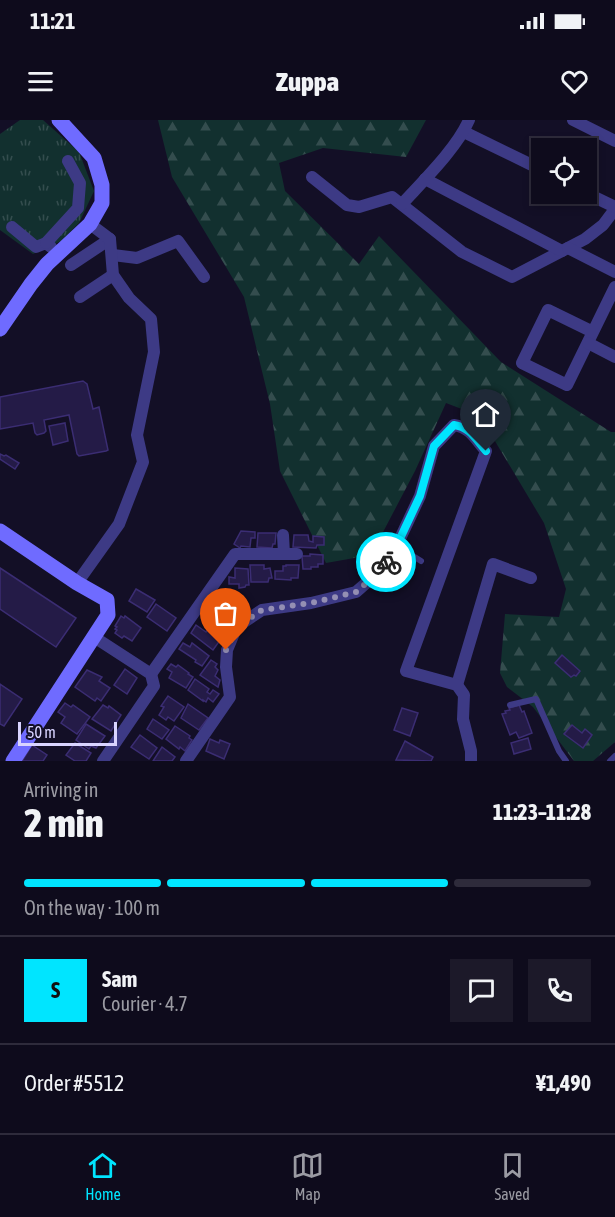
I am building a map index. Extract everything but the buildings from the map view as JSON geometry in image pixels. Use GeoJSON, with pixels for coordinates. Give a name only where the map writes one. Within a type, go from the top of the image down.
{"type":"FeatureCollection","features":[{"type":"Feature","properties":{"kind":"street"},"geometry":{"type":"LineString","coordinates":[[0,329],[47,264],[90,225],[102,203],[102,185],[94,158],[59,120]]}},
{"type":"Feature","properties":{"kind":"street"},"geometry":{"type":"LineString","coordinates":[[402,204],[464,132],[469,120]]}},
{"type":"Feature","properties":{"kind":"street"},"geometry":{"type":"LineString","coordinates":[[573,120],[615,141]]}},
{"type":"Feature","properties":{"kind":"street"},"geometry":{"type":"LineString","coordinates":[[464,132],[531,165]]}},
{"type":"Feature","properties":{"kind":"street"},"geometry":{"type":"LineString","coordinates":[[12,227],[36,247],[46,243],[78,208],[80,183],[68,161]]}},
{"type":"Feature","properties":{"kind":"street"},"geometry":{"type":"LineString","coordinates":[[312,177],[347,205],[359,207],[392,197],[462,252],[513,277],[585,239],[603,225],[614,211],[597,200]]}},
{"type":"Feature","properties":{"kind":"street"},"geometry":{"type":"LineString","coordinates":[[425,179],[565,250],[615,272]]}},
{"type":"Feature","properties":{"kind":"street"},"geometry":{"type":"LineString","coordinates":[[77,583],[119,524],[143,462],[137,435],[154,352],[151,319],[129,298],[113,275],[110,239],[90,225]]}},
{"type":"Feature","properties":{"kind":"street"},"geometry":{"type":"LineString","coordinates":[[71,265],[110,239]]}},
{"type":"Feature","properties":{"kind":"street"},"geometry":{"type":"LineString","coordinates":[[112,255],[137,258],[178,241],[204,277]]}},
{"type":"Feature","properties":{"kind":"street"},"geometry":{"type":"LineString","coordinates":[[46,243],[58,254]]}},
{"type":"Feature","properties":{"kind":"street"},"geometry":{"type":"LineString","coordinates":[[80,297],[113,275]]}},
{"type":"Feature","properties":{"kind":"street"},"geometry":{"type":"LineString","coordinates":[[615,287],[590,338],[567,385],[522,363],[548,309],[590,338],[615,357]]}},
{"type":"Feature","properties":{"kind":"street"},"geometry":{"type":"LineString","coordinates":[[186,761],[230,697],[226,650],[235,631],[262,610],[311,603],[356,592],[380,571],[397,545],[420,496],[434,446],[454,425],[468,430],[486,451],[406,671],[457,685],[464,695],[463,719],[471,751],[471,761]]}},
{"type":"Feature","properties":{"kind":"street"},"geometry":{"type":"LineString","coordinates":[[0,531],[106,600],[108,615],[13,761]]}},
{"type":"Feature","properties":{"kind":"street"},"geometry":{"type":"LineString","coordinates":[[151,674],[235,554],[290,554],[283,535]]}},
{"type":"Feature","properties":{"kind":"street"},"geometry":{"type":"LineString","coordinates":[[457,685],[493,564],[531,578]]}},
{"type":"Feature","properties":{"kind":"street"},"geometry":{"type":"LineString","coordinates":[[94,637],[151,674],[154,686],[103,761]]}},
{"type":"Feature","properties":{"kind":"lane"},"geometry":{"type":"LineString","coordinates":[[397,545],[422,561]]}},
{"type":"Feature","properties":{"kind":"lane"},"geometry":{"type":"LineString","coordinates":[[510,705],[536,699],[559,751],[566,761]]}},
{"type":"Feature","properties":{"kind":"lane"},"geometry":{"type":"LineString","coordinates":[[610,761],[615,756]]}},
{"type":"Feature","properties":{"kind":"green space"},"geometry":{"type":"Polygon","coordinates":[[[20,120],[43,120],[79,152],[94,191],[79,223],[61,241],[33,254],[0,230],[0,134],[20,120]]]}},
{"type":"Feature","properties":{"kind":"green space"},"geometry":{"type":"Polygon","coordinates":[[[158,120],[426,120],[406,157],[323,148],[279,163],[285,191],[359,264],[379,236],[501,362],[611,432],[615,432],[615,742],[593,761],[574,761],[533,707],[507,687],[500,673],[505,614],[559,617],[566,589],[544,523],[480,416],[446,403],[415,471],[371,555],[326,563],[280,471],[270,404],[244,297],[172,177],[158,120]]]}},
{"type":"Feature","properties":{"kind":"way so far"},"geometry":{"type":"LineString","coordinates":[[226,650],[235,631],[262,610],[311,603],[356,592],[380,571],[386,562]]}},
{"type":"Feature","properties":{"kind":"route"},"geometry":{"type":"LineString","coordinates":[[386,562],[397,545],[420,496],[434,446],[454,425],[468,430],[486,451]]}}]}
